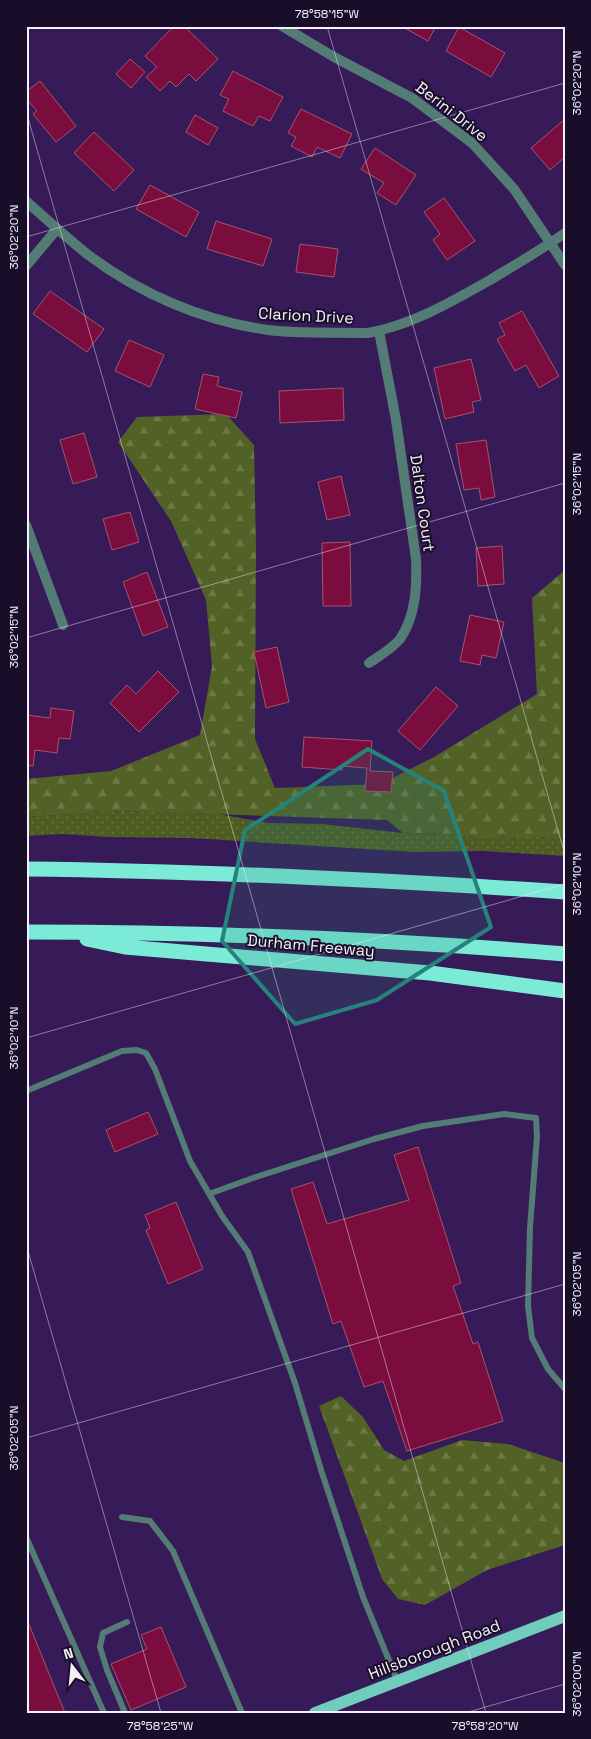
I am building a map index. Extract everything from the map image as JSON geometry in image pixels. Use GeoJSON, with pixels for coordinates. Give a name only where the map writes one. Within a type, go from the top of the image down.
{"type":"FeatureCollection","features":[{"type":"Feature","properties":{"kind":"highway"},"geometry":{"type":"LineString","coordinates":[[26,869],[147,871],[462,885],[565,892]]}},
{"type":"Feature","properties":{"kind":"highway"},"geometry":{"type":"LineString","coordinates":[[26,932],[161,933],[310,939],[565,954]]}},
{"type":"Feature","properties":{"kind":"highway","name":"Durham Freeway"},"geometry":{"type":"LineString","coordinates":[[55,932],[125,947],[430,973],[565,991]]}},
{"type":"Feature","properties":{"kind":"main road","name":"Hillsborough Road"},"geometry":{"type":"LineString","coordinates":[[314,1713],[564,1618]]}},
{"type":"Feature","properties":{"kind":"street","name":"Berini Drive"},"geometry":{"type":"LineString","coordinates":[[282,26],[334,57],[412,98],[472,143],[514,189],[565,265]]}},
{"type":"Feature","properties":{"kind":"street","name":"Clarion Drive"},"geometry":{"type":"LineString","coordinates":[[26,201],[88,254],[120,276],[162,300],[245,326],[270,330],[368,333],[379,331],[436,311],[565,233]]}},
{"type":"Feature","properties":{"kind":"street"},"geometry":{"type":"LineString","coordinates":[[26,266],[57,229]]}},
{"type":"Feature","properties":{"kind":"street","name":"Dalton Court"},"geometry":{"type":"LineString","coordinates":[[369,663],[399,640],[410,616],[417,582],[416,559],[396,420],[379,331]]}},
{"type":"Feature","properties":{"kind":"street"},"geometry":{"type":"LineString","coordinates":[[26,525],[63,625]]}},
{"type":"Feature","properties":{"kind":"lane"},"geometry":{"type":"LineString","coordinates":[[26,1091],[122,1051],[137,1050],[146,1053],[156,1069],[190,1161],[222,1216],[248,1252],[295,1383],[322,1474],[363,1597],[397,1680]]}},
{"type":"Feature","properties":{"kind":"lane"},"geometry":{"type":"LineString","coordinates":[[210,1194],[252,1178],[374,1139],[423,1126],[504,1114],[536,1118],[537,1136],[530,1228],[528,1306],[532,1338],[548,1369],[565,1389]]}},
{"type":"Feature","properties":{"kind":"lane"},"geometry":{"type":"LineString","coordinates":[[122,1517],[150,1521],[173,1551],[242,1713]]}},
{"type":"Feature","properties":{"kind":"lane"},"geometry":{"type":"LineString","coordinates":[[26,1537],[104,1713]]}},
{"type":"Feature","properties":{"kind":"lane"},"geometry":{"type":"LineString","coordinates":[[125,1713],[106,1670],[100,1647],[103,1633],[127,1622]]}},
{"type":"Feature","properties":{"kind":"highlighted area"},"geometry":{"type":"Polygon","coordinates":[[[368,749],[444,791],[491,927],[377,1000],[295,1024],[222,941],[245,830],[368,749]]]}},
{"type":"Feature","properties":{"kind":"green space"},"geometry":{"type":"Polygon","coordinates":[[[226,414],[254,445],[256,546],[255,739],[275,788],[381,784],[434,757],[537,694],[532,598],[565,570],[565,840],[540,837],[508,837],[480,840],[455,834],[403,833],[387,820],[123,811],[26,817],[26,779],[111,771],[200,735],[212,666],[206,600],[171,521],[118,442],[137,417],[226,414]]]}},
{"type":"Feature","properties":{"kind":"green space"},"geometry":{"type":"Polygon","coordinates":[[[123,811],[218,814],[268,823],[322,824],[403,833],[455,834],[480,840],[508,837],[540,837],[565,840],[565,856],[483,851],[414,852],[191,838],[107,837],[63,834],[26,836],[26,817],[123,811]]]}},
{"type":"Feature","properties":{"kind":"green space"},"geometry":{"type":"Polygon","coordinates":[[[341,1396],[363,1417],[384,1450],[404,1461],[462,1440],[508,1444],[565,1463],[565,1545],[487,1570],[425,1605],[398,1599],[382,1579],[319,1406],[341,1396]]]}},
{"type":"Feature","properties":{"kind":"building"},"geometry":{"type":"Polygon","coordinates":[[[174,26],[184,26],[218,59],[196,81],[189,74],[176,87],[170,81],[160,91],[146,77],[157,67],[145,56],[174,26]]]}},
{"type":"Feature","properties":{"kind":"building"},"geometry":{"type":"Polygon","coordinates":[[[401,26],[436,26],[428,41],[401,26]]]}},
{"type":"Feature","properties":{"kind":"building"},"geometry":{"type":"Polygon","coordinates":[[[459,27],[505,53],[491,77],[446,51],[459,27]]]}},
{"type":"Feature","properties":{"kind":"building"},"geometry":{"type":"Polygon","coordinates":[[[130,59],[145,72],[131,88],[116,74],[130,59]]]}},
{"type":"Feature","properties":{"kind":"building"},"geometry":{"type":"Polygon","coordinates":[[[233,71],[283,97],[270,121],[259,116],[253,126],[223,111],[229,99],[220,95],[233,71]]]}},
{"type":"Feature","properties":{"kind":"building"},"geometry":{"type":"Polygon","coordinates":[[[40,81],[76,126],[56,142],[33,114],[37,111],[26,98],[26,92],[40,81]]]}},
{"type":"Feature","properties":{"kind":"building"},"geometry":{"type":"Polygon","coordinates":[[[301,109],[352,134],[340,158],[317,147],[312,157],[291,146],[296,137],[288,133],[301,109]]]}},
{"type":"Feature","properties":{"kind":"building"},"geometry":{"type":"Polygon","coordinates":[[[195,115],[218,128],[208,145],[186,132],[195,115]]]}},
{"type":"Feature","properties":{"kind":"building"},"geometry":{"type":"Polygon","coordinates":[[[565,119],[565,157],[550,170],[531,148],[565,119]]]}},
{"type":"Feature","properties":{"kind":"building"},"geometry":{"type":"Polygon","coordinates":[[[94,132],[134,170],[114,191],[74,153],[94,132]]]}},
{"type":"Feature","properties":{"kind":"building"},"geometry":{"type":"Polygon","coordinates":[[[375,148],[416,175],[396,205],[377,193],[384,183],[361,169],[375,148]]]}},
{"type":"Feature","properties":{"kind":"building"},"geometry":{"type":"Polygon","coordinates":[[[150,185],[199,212],[186,237],[136,209],[150,185]]]}},
{"type":"Feature","properties":{"kind":"building"},"geometry":{"type":"Polygon","coordinates":[[[444,198],[475,241],[447,260],[433,240],[440,234],[424,212],[444,198]]]}},
{"type":"Feature","properties":{"kind":"building"},"geometry":{"type":"Polygon","coordinates":[[[216,221],[272,239],[263,266],[207,249],[216,221]]]}},
{"type":"Feature","properties":{"kind":"building"},"geometry":{"type":"Polygon","coordinates":[[[300,244],[338,249],[334,277],[296,272],[300,244]]]}},
{"type":"Feature","properties":{"kind":"building"},"geometry":{"type":"Polygon","coordinates":[[[50,291],[104,329],[87,352],[33,314],[50,291]]]}},
{"type":"Feature","properties":{"kind":"building"},"geometry":{"type":"Polygon","coordinates":[[[522,311],[559,376],[539,388],[526,365],[515,371],[497,339],[505,335],[499,323],[522,311]]]}},
{"type":"Feature","properties":{"kind":"building"},"geometry":{"type":"Polygon","coordinates":[[[129,340],[164,355],[150,387],[115,371],[129,340]]]}},
{"type":"Feature","properties":{"kind":"building"},"geometry":{"type":"Polygon","coordinates":[[[471,359],[481,400],[472,402],[474,412],[445,419],[434,368],[471,359]]]}},
{"type":"Feature","properties":{"kind":"building"},"geometry":{"type":"Polygon","coordinates":[[[203,374],[219,377],[217,386],[242,392],[236,418],[195,409],[203,374]]]}},
{"type":"Feature","properties":{"kind":"building"},"geometry":{"type":"Polygon","coordinates":[[[343,388],[344,420],[280,423],[279,391],[343,388]]]}},
{"type":"Feature","properties":{"kind":"building"},"geometry":{"type":"Polygon","coordinates":[[[84,433],[97,477],[73,484],[60,440],[84,433]]]}},
{"type":"Feature","properties":{"kind":"building"},"geometry":{"type":"Polygon","coordinates":[[[486,440],[495,497],[481,500],[479,488],[464,490],[456,444],[486,440]]]}},
{"type":"Feature","properties":{"kind":"building"},"geometry":{"type":"Polygon","coordinates":[[[341,476],[350,515],[327,520],[318,482],[341,476]]]}},
{"type":"Feature","properties":{"kind":"building"},"geometry":{"type":"Polygon","coordinates":[[[130,512],[139,542],[112,550],[103,519],[130,512]]]}},
{"type":"Feature","properties":{"kind":"building"},"geometry":{"type":"Polygon","coordinates":[[[350,542],[351,606],[323,606],[322,543],[350,542]]]}},
{"type":"Feature","properties":{"kind":"building"},"geometry":{"type":"Polygon","coordinates":[[[502,546],[504,584],[478,586],[476,548],[502,546]]]}},
{"type":"Feature","properties":{"kind":"building"},"geometry":{"type":"Polygon","coordinates":[[[147,572],[168,627],[143,636],[123,582],[147,572]]]}},
{"type":"Feature","properties":{"kind":"building"},"geometry":{"type":"Polygon","coordinates":[[[470,615],[504,622],[496,658],[482,655],[480,665],[460,661],[470,615]]]}},
{"type":"Feature","properties":{"kind":"building"},"geometry":{"type":"Polygon","coordinates":[[[277,647],[289,702],[266,708],[254,652],[277,647]]]}},
{"type":"Feature","properties":{"kind":"building"},"geometry":{"type":"Polygon","coordinates":[[[158,671],[179,692],[139,732],[110,703],[127,685],[136,694],[158,671]]]}},
{"type":"Feature","properties":{"kind":"building"},"geometry":{"type":"Polygon","coordinates":[[[436,687],[458,706],[420,750],[398,731],[436,687]]]}},
{"type":"Feature","properties":{"kind":"building"},"geometry":{"type":"Polygon","coordinates":[[[51,708],[74,711],[70,739],[59,738],[57,753],[35,750],[33,766],[26,765],[26,715],[50,718],[51,708]]]}},
{"type":"Feature","properties":{"kind":"building"},"geometry":{"type":"Polygon","coordinates":[[[304,737],[372,741],[370,771],[393,772],[391,792],[365,791],[367,768],[342,766],[342,770],[302,767],[304,737]]]}},
{"type":"Feature","properties":{"kind":"building"},"geometry":{"type":"Polygon","coordinates":[[[148,1112],[158,1134],[115,1152],[106,1130],[148,1112]]]}},
{"type":"Feature","properties":{"kind":"building"},"geometry":{"type":"Polygon","coordinates":[[[418,1147],[461,1283],[453,1286],[473,1344],[478,1342],[503,1421],[407,1451],[383,1381],[364,1387],[341,1321],[333,1324],[291,1189],[313,1182],[327,1224],[409,1200],[394,1155],[418,1147]]]}},
{"type":"Feature","properties":{"kind":"building"},"geometry":{"type":"Polygon","coordinates":[[[176,1202],[203,1269],[168,1284],[146,1230],[150,1228],[145,1215],[176,1202]]]}},
{"type":"Feature","properties":{"kind":"building"},"geometry":{"type":"Polygon","coordinates":[[[26,1617],[65,1713],[26,1713],[26,1617]]]}},
{"type":"Feature","properties":{"kind":"building"},"geometry":{"type":"Polygon","coordinates":[[[161,1627],[186,1687],[131,1710],[111,1664],[147,1649],[141,1635],[161,1627]]]}}]}
